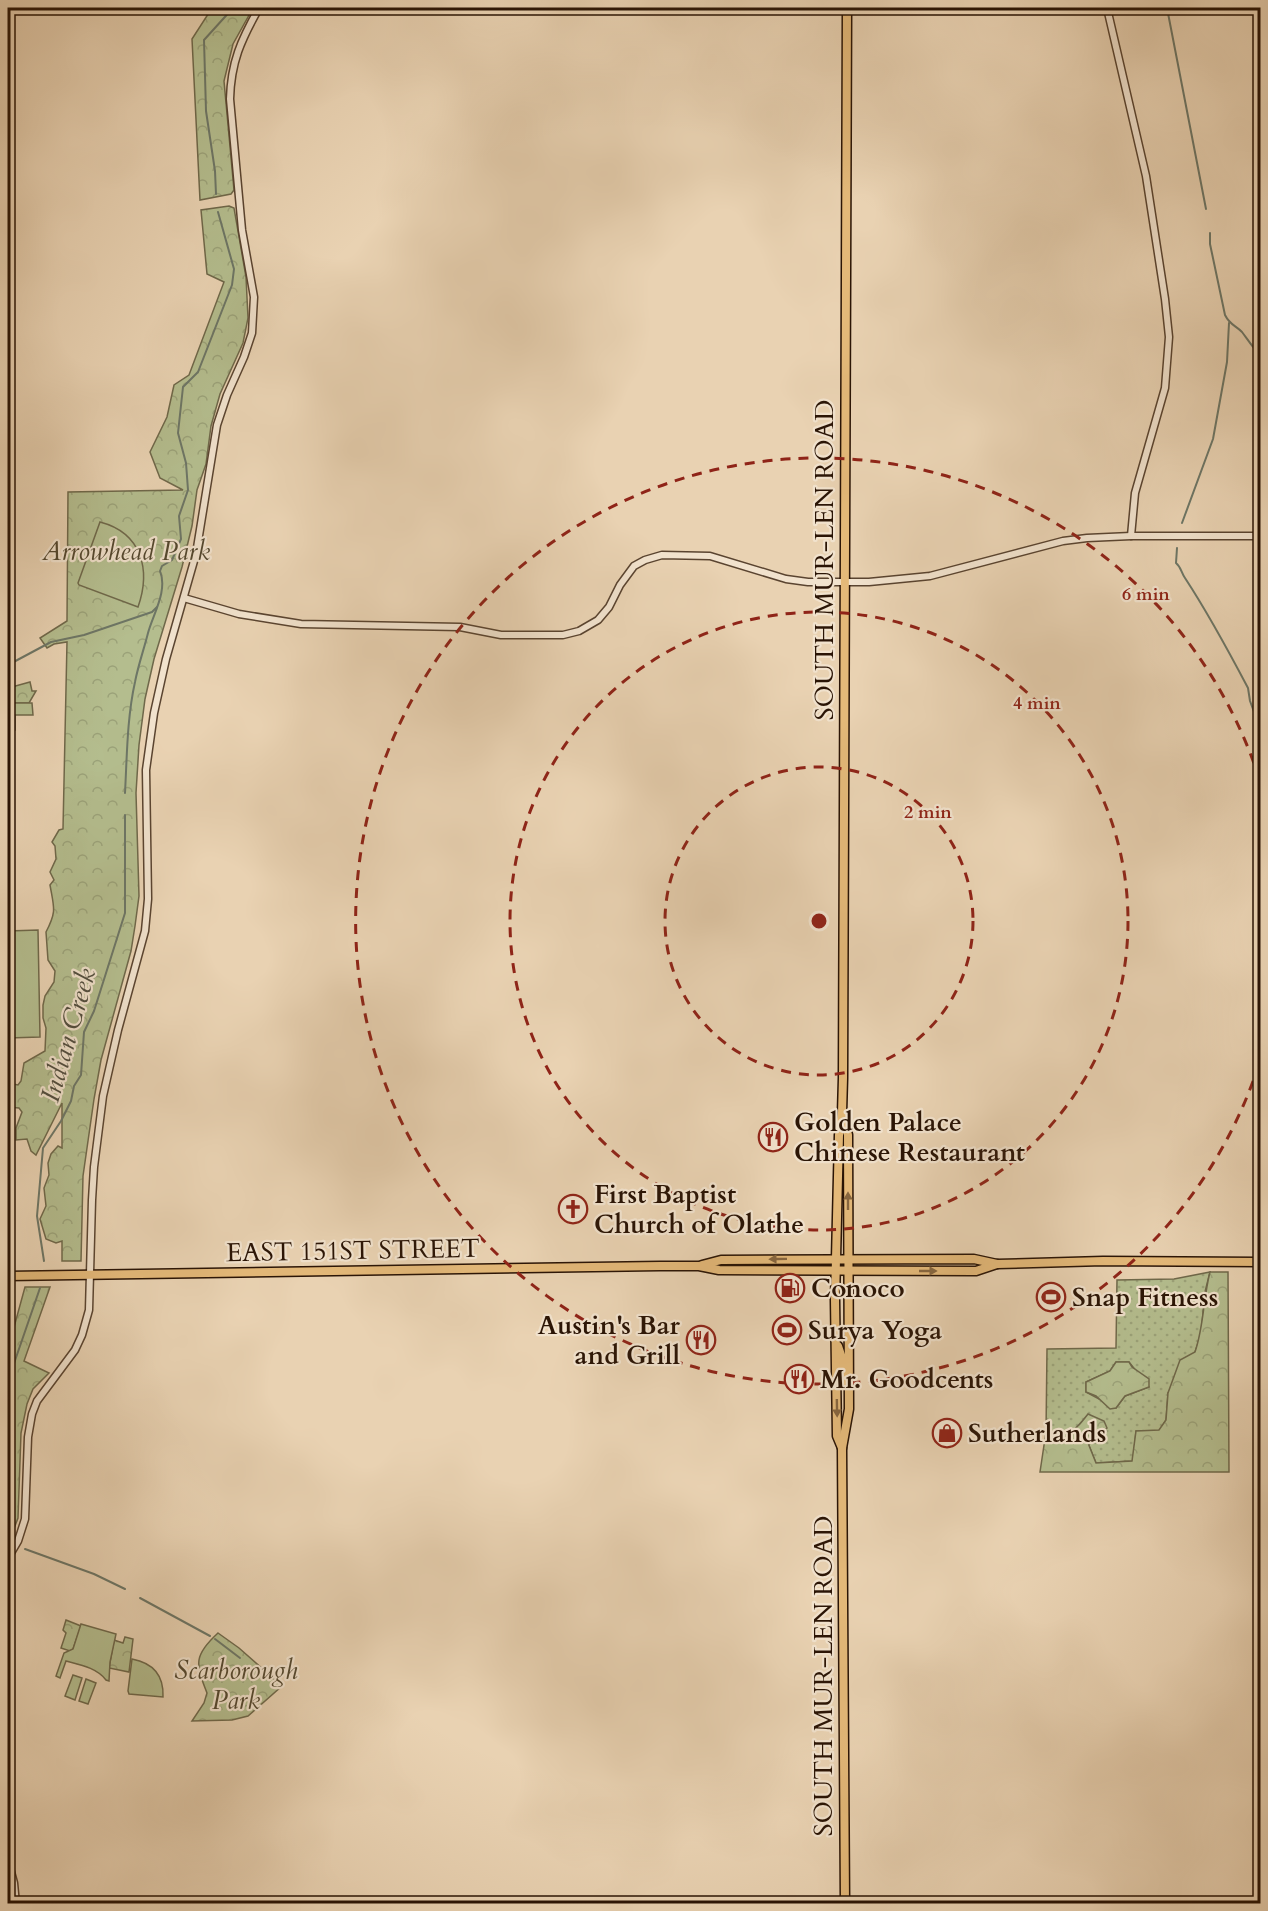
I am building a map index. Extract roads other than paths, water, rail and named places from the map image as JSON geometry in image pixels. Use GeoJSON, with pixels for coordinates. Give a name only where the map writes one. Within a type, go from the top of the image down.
{"type":"FeatureCollection","features":[{"type":"Feature","properties":{"kind":"main road","name":"SOUTH MUR-LEN ROAD"},"geometry":{"type":"LineString","coordinates":[[842,1448],[837,1437],[835,1341],[839,1135],[843,1113],[847,8]]}},
{"type":"Feature","properties":{"kind":"main road","name":"SOUTH MUR-LEN ROAD"},"geometry":{"type":"LineString","coordinates":[[843,1113],[848,1135],[849,1410],[842,1448],[845,1904]]}},
{"type":"Feature","properties":{"kind":"main road","name":"EAST 151ST STREET"},"geometry":{"type":"LineString","coordinates":[[699,1266],[721,1260],[837,1259],[974,1259],[997,1264]]}},
{"type":"Feature","properties":{"kind":"main road"},"geometry":{"type":"LineString","coordinates":[[997,1264],[1102,1261],[1260,1262]]}},
{"type":"Feature","properties":{"kind":"main road","name":"EAST 151ST STREET"},"geometry":{"type":"LineString","coordinates":[[8,1276],[699,1266],[719,1270],[976,1271],[997,1264]]}},
{"type":"Feature","properties":{"kind":"main road"},"geometry":{"type":"LineString","coordinates":[[835,1341],[842,1358],[842,1382],[848,1386]]}},
{"type":"Feature","properties":{"kind":"street"},"geometry":{"type":"LineString","coordinates":[[8,1558],[18,1540],[25,1519],[28,1437],[32,1414],[37,1401],[67,1362],[82,1335],[89,1310],[92,1189],[104,1096],[146,920],[148,899],[147,754],[157,695],[202,528],[217,425],[244,357],[253,325],[254,297],[242,230],[230,99],[237,51],[259,8]]}},
{"type":"Feature","properties":{"kind":"street"},"geometry":{"type":"LineString","coordinates":[[1107,8],[1146,176],[1170,337],[1165,388],[1135,493],[1131,536]]}},
{"type":"Feature","properties":{"kind":"street"},"geometry":{"type":"LineString","coordinates":[[184,598],[239,614],[283,622],[320,625],[460,627],[517,636],[563,634],[586,628],[598,620],[609,608],[620,585],[634,566],[662,555],[710,556],[786,579],[808,582],[890,581],[922,578],[963,569],[1063,541],[1105,536],[1260,536]]}},
{"type":"Feature","properties":{"kind":"street"},"geometry":{"type":"LineString","coordinates":[[8,1861],[14,1883],[16,1904]]}},
{"type":"Feature","properties":{"kind":"waterway","name":"Indian Creek"},"geometry":{"type":"LineString","coordinates":[[216,194],[206,111],[204,40],[233,8]]}},
{"type":"Feature","properties":{"kind":"waterway"},"geometry":{"type":"LineString","coordinates":[[1167,8],[1206,209]]}},
{"type":"Feature","properties":{"kind":"waterway","name":"Indian Creek"},"geometry":{"type":"LineString","coordinates":[[125,793],[129,723],[136,676],[161,594],[160,571],[162,566],[172,560],[181,539],[179,516],[188,490],[186,463],[178,433],[183,387],[198,372],[232,285],[234,269],[218,212]]}},
{"type":"Feature","properties":{"kind":"waterway"},"geometry":{"type":"LineString","coordinates":[[1210,233],[1210,244],[1225,315],[1260,355]]}},
{"type":"Feature","properties":{"kind":"waterway"},"geometry":{"type":"LineString","coordinates":[[1182,523],[1213,439],[1227,362],[1229,323]]}},
{"type":"Feature","properties":{"kind":"waterway"},"geometry":{"type":"LineString","coordinates":[[1177,548],[1176,563],[1210,618],[1248,688],[1250,701],[1260,728]]}},
{"type":"Feature","properties":{"kind":"waterway"},"geometry":{"type":"LineString","coordinates":[[8,665],[51,642],[84,635],[152,612],[157,607]]}},
{"type":"Feature","properties":{"kind":"waterway","name":"Indian Creek"},"geometry":{"type":"LineString","coordinates":[[44,1261],[37,1216],[43,1148],[61,1121],[71,1101],[74,1086],[81,1075],[84,1032],[94,1011],[125,913],[125,815]]}},
{"type":"Feature","properties":{"kind":"waterway","name":"Indian Creek"},"geometry":{"type":"LineString","coordinates":[[8,1521],[10,1375],[40,1288]]}},
{"type":"Feature","properties":{"kind":"waterway"},"geometry":{"type":"LineString","coordinates":[[25,1549],[94,1574],[125,1589]]}},
{"type":"Feature","properties":{"kind":"waterway"},"geometry":{"type":"LineString","coordinates":[[140,1598],[210,1636]]}},
{"type":"Feature","properties":{"kind":"waterway"},"geometry":{"type":"LineString","coordinates":[[215,1639],[240,1658]]}},
{"type":"Feature","properties":{"kind":"place","name":"Golden Palace Chinese Restaurant"},"geometry":{"type":"Point","coordinates":[773,1137]}},
{"type":"Feature","properties":{"kind":"place","name":"First Baptist Church of Olathe"},"geometry":{"type":"Point","coordinates":[573,1209]}},
{"type":"Feature","properties":{"kind":"place","name":"Conoco"},"geometry":{"type":"Point","coordinates":[790,1288]}},
{"type":"Feature","properties":{"kind":"place","name":"Snap Fitness"},"geometry":{"type":"Point","coordinates":[1051,1297]}},
{"type":"Feature","properties":{"kind":"place","name":"Surya Yoga"},"geometry":{"type":"Point","coordinates":[787,1330]}},
{"type":"Feature","properties":{"kind":"place","name":"Austin's Bar and Grill"},"geometry":{"type":"Point","coordinates":[701,1340]}},
{"type":"Feature","properties":{"kind":"place","name":"Mr. Goodcents"},"geometry":{"type":"Point","coordinates":[799,1379]}},
{"type":"Feature","properties":{"kind":"place","name":"Sutherlands"},"geometry":{"type":"Point","coordinates":[947,1433]}},
{"type":"Feature","properties":{"kind":"park label","name":"Arrowhead Park"},"geometry":{"type":"Point","coordinates":[126,551]}},
{"type":"Feature","properties":{"kind":"park label","name":"Scarborough Park"},"geometry":{"type":"Point","coordinates":[236,1684]}}]}
